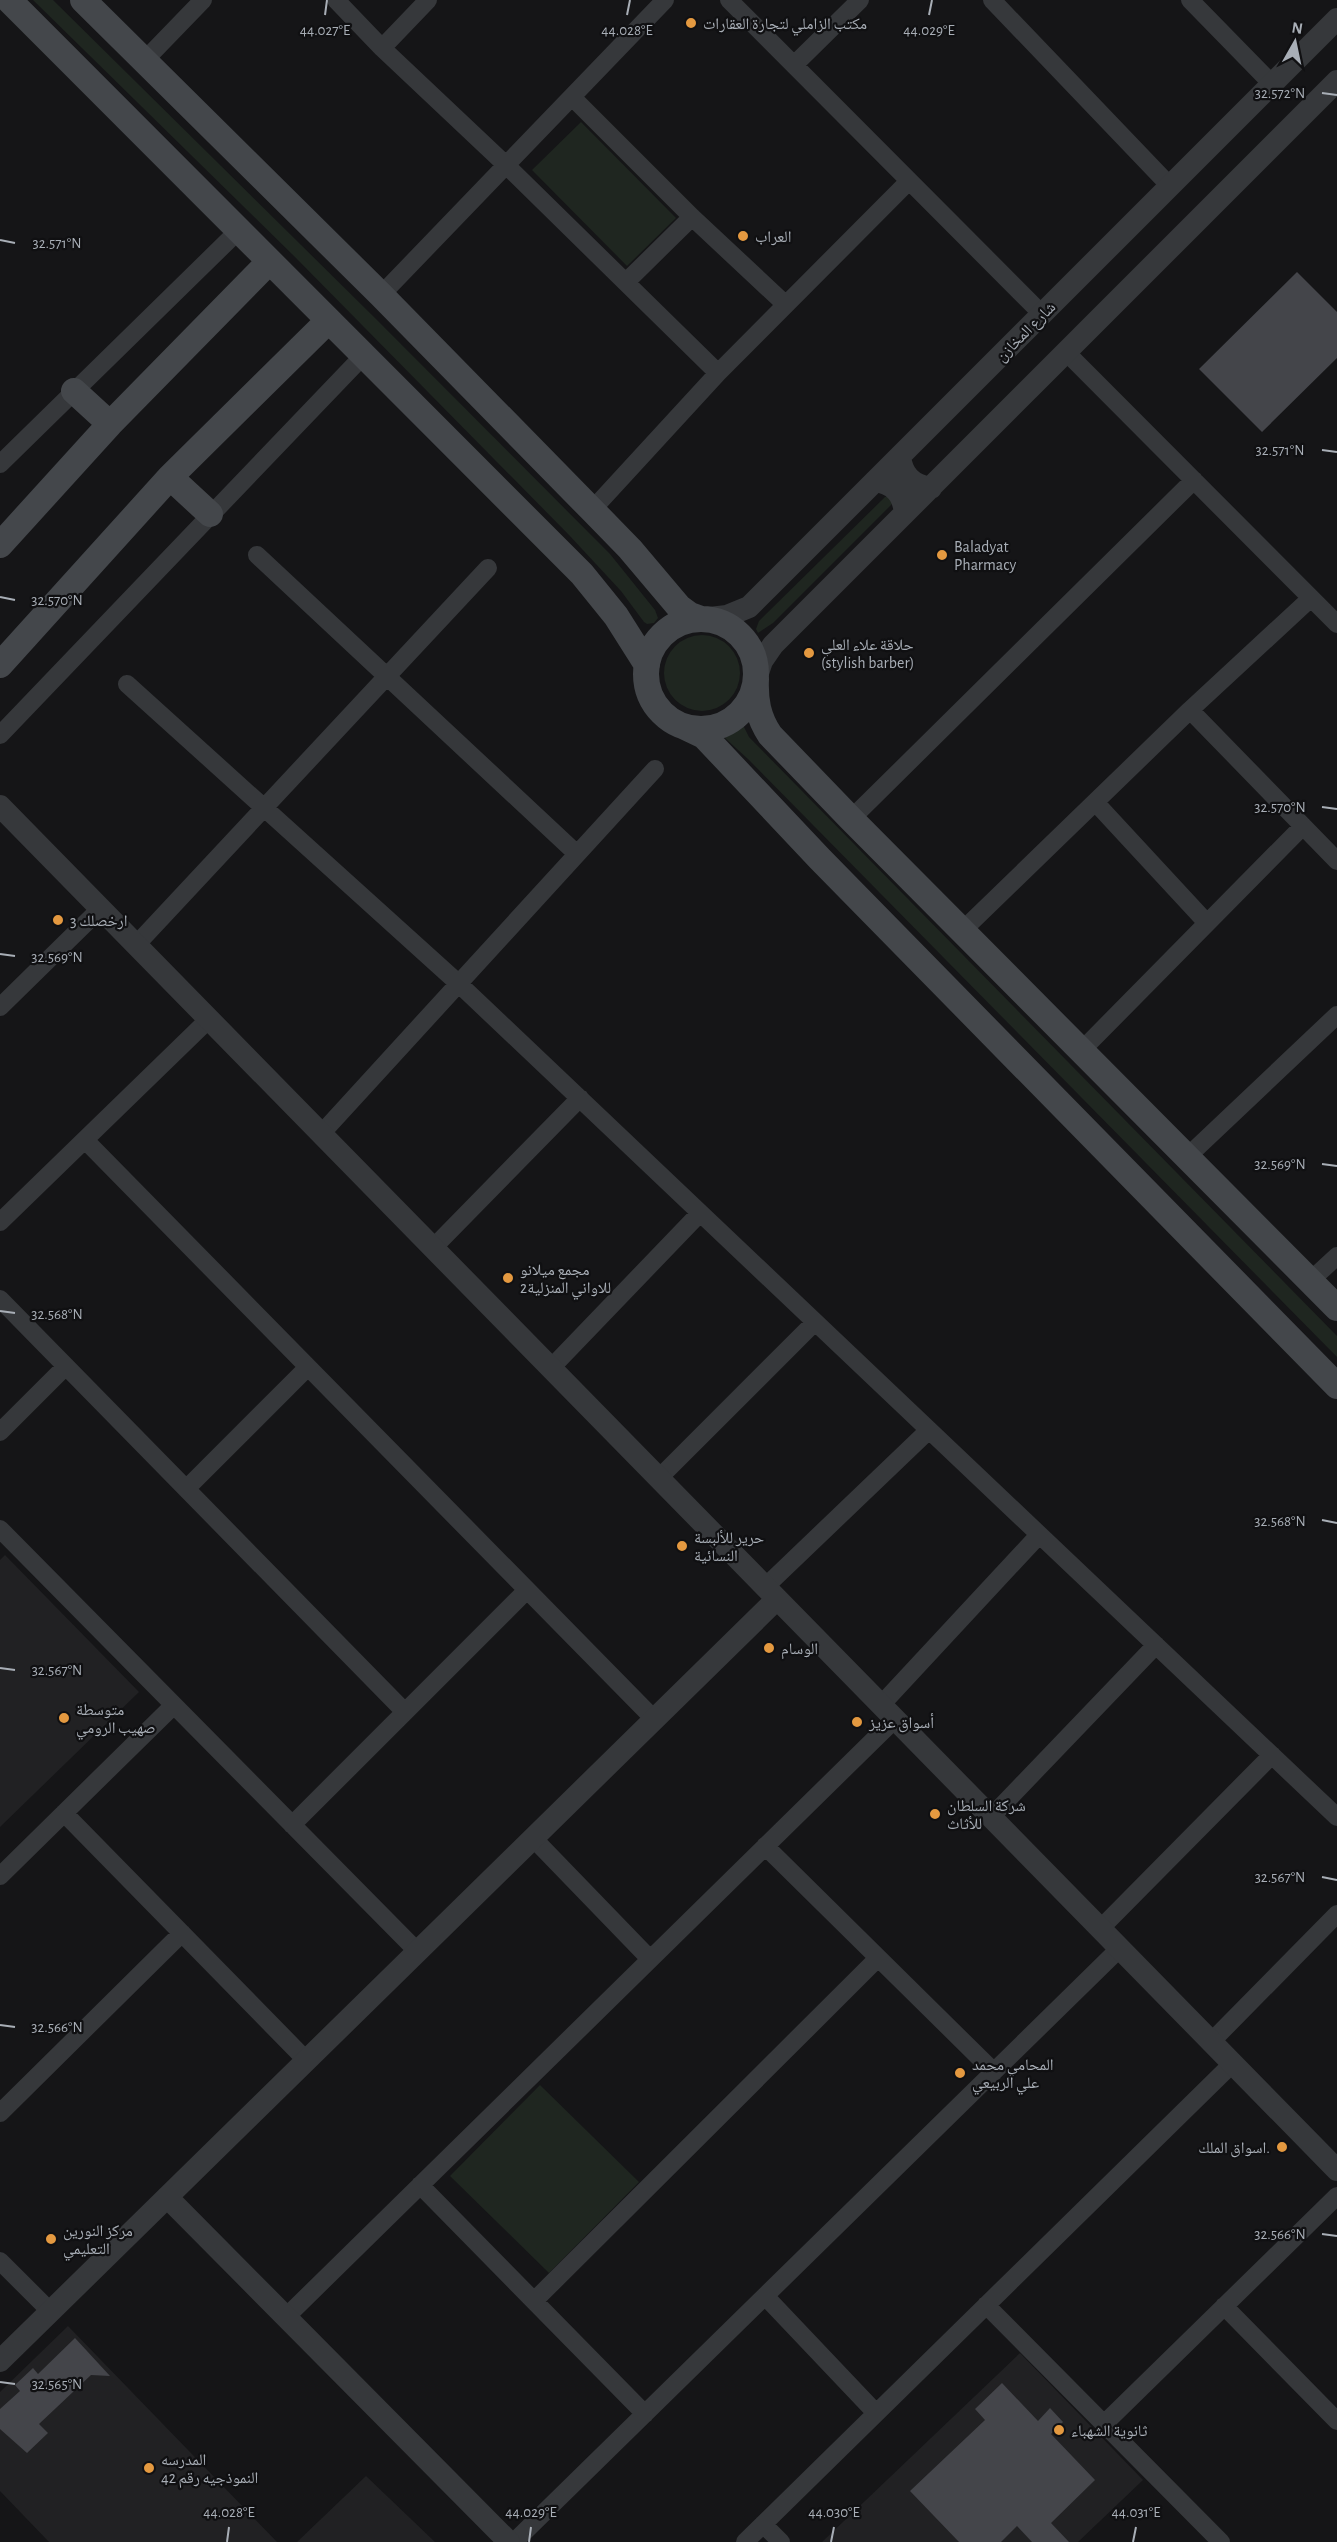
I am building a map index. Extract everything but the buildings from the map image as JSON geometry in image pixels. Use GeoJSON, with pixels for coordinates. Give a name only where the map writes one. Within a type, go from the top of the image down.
{"type":"FeatureCollection","features":[{"type":"Feature","properties":{"kind":"main road"},"geometry":{"type":"LineString","coordinates":[[9,0],[582,574],[616,616],[646,665]]}},
{"type":"Feature","properties":{"kind":"main road"},"geometry":{"type":"LineString","coordinates":[[82,0],[381,295],[630,549],[679,607],[690,615],[720,622],[736,631],[748,645],[755,661],[756,699],[762,723],[850,819],[1337,1308]]}},
{"type":"Feature","properties":{"kind":"main road"},"geometry":{"type":"LineString","coordinates":[[0,545],[110,424],[269,262]]}},
{"type":"Feature","properties":{"kind":"main road"},"geometry":{"type":"LineString","coordinates":[[0,665],[170,477],[328,321]]}},
{"type":"Feature","properties":{"kind":"main road"},"geometry":{"type":"LineString","coordinates":[[74,391],[110,424]]}},
{"type":"Feature","properties":{"kind":"main road"},"geometry":{"type":"LineString","coordinates":[[170,477],[210,514]]}},
{"type":"Feature","properties":{"kind":"main road"},"geometry":{"type":"LineString","coordinates":[[701,619],[682,622],[665,632],[653,647],[646,665],[647,684],[654,702],[666,717],[705,736],[819,859],[1337,1386]]}},
{"type":"Feature","properties":{"kind":"main road"},"geometry":{"type":"LineString","coordinates":[[684,726],[703,729],[722,724],[739,714],[751,698],[756,679]]}},
{"type":"Feature","properties":{"kind":"street"},"geometry":{"type":"LineString","coordinates":[[144,61],[203,0]]}},
{"type":"Feature","properties":{"kind":"street"},"geometry":{"type":"LineString","coordinates":[[336,0],[382,48],[506,165],[718,373]]}},
{"type":"Feature","properties":{"kind":"street"},"geometry":{"type":"LineString","coordinates":[[382,48],[428,0]]}},
{"type":"Feature","properties":{"kind":"street"},"geometry":{"type":"LineString","coordinates":[[381,295],[665,0]]}},
{"type":"Feature","properties":{"kind":"street"},"geometry":{"type":"LineString","coordinates":[[729,0],[1042,314]]}},
{"type":"Feature","properties":{"kind":"street"},"geometry":{"type":"LineString","coordinates":[[794,65],[860,0]]}},
{"type":"Feature","properties":{"kind":"street"},"geometry":{"type":"LineString","coordinates":[[992,0],[1170,186]]}},
{"type":"Feature","properties":{"kind":"street"},"geometry":{"type":"LineString","coordinates":[[1190,0],[1272,84]]}},
{"type":"Feature","properties":{"kind":"street","name":"شارع المخازن"},"geometry":{"type":"LineString","coordinates":[[701,619],[727,616],[749,607],[1337,19]]}},
{"type":"Feature","properties":{"kind":"street"},"geometry":{"type":"LineString","coordinates":[[756,679],[762,661],[773,645],[1337,81]]}},
{"type":"Feature","properties":{"kind":"street"},"geometry":{"type":"LineString","coordinates":[[572,97],[692,217],[785,304]]}},
{"type":"Feature","properties":{"kind":"street"},"geometry":{"type":"LineString","coordinates":[[592,510],[718,373],[909,181]]}},
{"type":"Feature","properties":{"kind":"street"},"geometry":{"type":"LineString","coordinates":[[626,282],[692,217]]}},
{"type":"Feature","properties":{"kind":"street"},"geometry":{"type":"LineString","coordinates":[[0,464],[238,231]]}},
{"type":"Feature","properties":{"kind":"street"},"geometry":{"type":"LineString","coordinates":[[1066,352],[1337,624]]}},
{"type":"Feature","properties":{"kind":"street"},"geometry":{"type":"LineString","coordinates":[[0,735],[363,356]]}},
{"type":"Feature","properties":{"kind":"street"},"geometry":{"type":"LineString","coordinates":[[900,456],[901,466],[912,482],[931,488]]}},
{"type":"Feature","properties":{"kind":"street"},"geometry":{"type":"LineString","coordinates":[[850,819],[1194,480]]}},
{"type":"Feature","properties":{"kind":"street"},"geometry":{"type":"LineString","coordinates":[[876,481],[894,487],[900,494],[905,513]]}},
{"type":"Feature","properties":{"kind":"street"},"geometry":{"type":"LineString","coordinates":[[257,555],[577,854]]}},
{"type":"Feature","properties":{"kind":"street"},"geometry":{"type":"LineString","coordinates":[[136,945],[488,568]]}},
{"type":"Feature","properties":{"kind":"street"},"geometry":{"type":"LineString","coordinates":[[962,931],[1190,710],[1311,598]]}},
{"type":"Feature","properties":{"kind":"street"},"geometry":{"type":"LineString","coordinates":[[127,684],[458,983],[1337,1817]]}},
{"type":"Feature","properties":{"kind":"street"},"geometry":{"type":"LineString","coordinates":[[1190,710],[1337,861]]}},
{"type":"Feature","properties":{"kind":"street"},"geometry":{"type":"LineString","coordinates":[[321,1134],[655,769]]}},
{"type":"Feature","properties":{"kind":"street"},"geometry":{"type":"LineString","coordinates":[[1095,802],[1207,923]]}},
{"type":"Feature","properties":{"kind":"street"},"geometry":{"type":"LineString","coordinates":[[0,807],[1211,2042],[1333,2158]]}},
{"type":"Feature","properties":{"kind":"street"},"geometry":{"type":"LineString","coordinates":[[1081,1051],[1303,826]]}},
{"type":"Feature","properties":{"kind":"street"},"geometry":{"type":"LineString","coordinates":[[0,1007],[100,909]]}},
{"type":"Feature","properties":{"kind":"street"},"geometry":{"type":"LineString","coordinates":[[1187,1157],[1337,1015]]}},
{"type":"Feature","properties":{"kind":"street"},"geometry":{"type":"LineString","coordinates":[[0,1222],[209,1019]]}},
{"type":"Feature","properties":{"kind":"street"},"geometry":{"type":"LineString","coordinates":[[433,1248],[580,1098]]}},
{"type":"Feature","properties":{"kind":"street"},"geometry":{"type":"LineString","coordinates":[[85,1140],[654,1719]]}},
{"type":"Feature","properties":{"kind":"street"},"geometry":{"type":"LineString","coordinates":[[551,1368],[700,1213]]}},
{"type":"Feature","properties":{"kind":"street"},"geometry":{"type":"LineString","coordinates":[[1310,1281],[1337,1256]]}},
{"type":"Feature","properties":{"kind":"street"},"geometry":{"type":"LineString","coordinates":[[0,1299],[405,1712]]}},
{"type":"Feature","properties":{"kind":"street"},"geometry":{"type":"LineString","coordinates":[[659,1479],[815,1322]]}},
{"type":"Feature","properties":{"kind":"street"},"geometry":{"type":"LineString","coordinates":[[0,1432],[66,1366]]}},
{"type":"Feature","properties":{"kind":"street"},"geometry":{"type":"LineString","coordinates":[[186,1489],[308,1367]]}},
{"type":"Feature","properties":{"kind":"street"},"geometry":{"type":"LineString","coordinates":[[0,2361],[654,1719],[771,1593],[929,1430]]}},
{"type":"Feature","properties":{"kind":"street"},"geometry":{"type":"LineString","coordinates":[[0,1529],[417,1951]]}},
{"type":"Feature","properties":{"kind":"street"},"geometry":{"type":"LineString","coordinates":[[286,2316],[765,1846],[888,1712],[1040,1535]]}},
{"type":"Feature","properties":{"kind":"street"},"geometry":{"type":"LineString","coordinates":[[292,1825],[527,1590]]}},
{"type":"Feature","properties":{"kind":"street"},"geometry":{"type":"LineString","coordinates":[[991,1817],[1156,1645]]}},
{"type":"Feature","properties":{"kind":"street"},"geometry":{"type":"LineString","coordinates":[[0,1876],[174,1705]]}},
{"type":"Feature","properties":{"kind":"street"},"geometry":{"type":"LineString","coordinates":[[1100,1929],[1272,1755]]}},
{"type":"Feature","properties":{"kind":"street"},"geometry":{"type":"LineString","coordinates":[[64,1813],[306,2060]]}},
{"type":"Feature","properties":{"kind":"street"},"geometry":{"type":"LineString","coordinates":[[533,1838],[650,1959]]}},
{"type":"Feature","properties":{"kind":"street"},"geometry":{"type":"LineString","coordinates":[[765,1846],[994,2072]]}},
{"type":"Feature","properties":{"kind":"street"},"geometry":{"type":"LineString","coordinates":[[1211,2042],[1337,1914]]}},
{"type":"Feature","properties":{"kind":"street"},"geometry":{"type":"LineString","coordinates":[[0,2113],[183,1933]]}},
{"type":"Feature","properties":{"kind":"street"},"geometry":{"type":"LineString","coordinates":[[514,2542],[1120,1948]]}},
{"type":"Feature","properties":{"kind":"street"},"geometry":{"type":"LineString","coordinates":[[534,2301],[878,1958]]}},
{"type":"Feature","properties":{"kind":"street"},"geometry":{"type":"LineString","coordinates":[[745,2542],[1233,2064]]}},
{"type":"Feature","properties":{"kind":"street"},"geometry":{"type":"LineString","coordinates":[[420,2185],[645,2414]]}},
{"type":"Feature","properties":{"kind":"street"},"geometry":{"type":"LineString","coordinates":[[1105,2423],[1337,2196]]}},
{"type":"Feature","properties":{"kind":"street"},"geometry":{"type":"LineString","coordinates":[[167,2197],[509,2542]]}},
{"type":"Feature","properties":{"kind":"street"},"geometry":{"type":"LineString","coordinates":[[0,2261],[50,2311]]}},
{"type":"Feature","properties":{"kind":"street"},"geometry":{"type":"LineString","coordinates":[[765,2296],[876,2413]]}},
{"type":"Feature","properties":{"kind":"street"},"geometry":{"type":"LineString","coordinates":[[986,2305],[1221,2542]]}},
{"type":"Feature","properties":{"kind":"street"},"geometry":{"type":"LineString","coordinates":[[1224,2306],[1337,2421]]}},
{"type":"Feature","properties":{"kind":"street"},"geometry":{"type":"LineString","coordinates":[[763,2524],[781,2542]]}},
{"type":"Feature","properties":{"kind":"shaded area"},"geometry":{"type":"Polygon","coordinates":[[[33,0],[53,0],[376,319],[610,554],[655,610],[658,618],[654,623],[644,622],[621,591],[569,535],[295,257],[33,0]]]}},
{"type":"Feature","properties":{"kind":"shaded area"},"geometry":{"type":"Polygon","coordinates":[[[581,122],[676,218],[627,266],[532,170],[581,122]]]}},
{"type":"Feature","properties":{"kind":"shaded area"},"geometry":{"type":"Polygon","coordinates":[[[891,495],[895,499],[891,505],[773,623],[758,633],[756,629],[759,621],[885,497],[891,495]]]}},
{"type":"Feature","properties":{"kind":"shaded area"},"geometry":{"type":"Polygon","coordinates":[[[702,635],[717,638],[729,646],[737,658],[740,673],[737,688],[729,700],[717,708],[702,711],[687,708],[675,700],[667,688],[664,673],[667,658],[675,646],[687,638],[702,635]]]}},
{"type":"Feature","properties":{"kind":"shaded area"},"geometry":{"type":"Polygon","coordinates":[[[742,723],[749,737],[1337,1336],[1337,1357],[725,738],[723,735],[742,723]]]}},
{"type":"Feature","properties":{"kind":"shaded area"},"geometry":{"type":"Polygon","coordinates":[[[5,1555],[139,1692],[0,1827],[0,1560],[5,1555]]]}},
{"type":"Feature","properties":{"kind":"shaded area"},"geometry":{"type":"Polygon","coordinates":[[[540,2085],[639,2182],[549,2273],[450,2176],[540,2085]]]}},
{"type":"Feature","properties":{"kind":"shaded area"},"geometry":{"type":"Polygon","coordinates":[[[68,2326],[277,2542],[49,2542],[0,2491],[0,2392],[68,2326]]]}},
{"type":"Feature","properties":{"kind":"shaded area"},"geometry":{"type":"Polygon","coordinates":[[[1020,2353],[1143,2480],[1078,2542],[822,2542],[1020,2353]]]}},
{"type":"Feature","properties":{"kind":"shaded area"},"geometry":{"type":"Polygon","coordinates":[[[366,2476],[435,2542],[297,2542],[366,2476]]]}},
{"type":"Feature","properties":{"kind":"place","name":"مكتب الزاملي لتجارة العقارات"},"geometry":{"type":"Point","coordinates":[691,23]}},
{"type":"Feature","properties":{"kind":"place","name":"العراب"},"geometry":{"type":"Point","coordinates":[743,236]}},
{"type":"Feature","properties":{"kind":"place","name":"Baladyat Pharmacy"},"geometry":{"type":"Point","coordinates":[942,555]}},
{"type":"Feature","properties":{"kind":"place","name":"حلاقة علاء العلي (stylish barber)"},"geometry":{"type":"Point","coordinates":[809,653]}},
{"type":"Feature","properties":{"kind":"place","name":"ارخصلك 3"},"geometry":{"type":"Point","coordinates":[58,920]}},
{"type":"Feature","properties":{"kind":"place","name":"مجمع ميلانو للاواني المنزلية2"},"geometry":{"type":"Point","coordinates":[508,1278]}},
{"type":"Feature","properties":{"kind":"place","name":"حرير للألبسة النسائية"},"geometry":{"type":"Point","coordinates":[682,1546]}},
{"type":"Feature","properties":{"kind":"place","name":"الوسام"},"geometry":{"type":"Point","coordinates":[769,1648]}},
{"type":"Feature","properties":{"kind":"place","name":"متوسطة صهيب الرومي"},"geometry":{"type":"Point","coordinates":[64,1718]}},
{"type":"Feature","properties":{"kind":"place","name":"أسواق عزيز"},"geometry":{"type":"Point","coordinates":[857,1722]}},
{"type":"Feature","properties":{"kind":"place","name":"شركة السلطان للأثاث"},"geometry":{"type":"Point","coordinates":[935,1814]}},
{"type":"Feature","properties":{"kind":"place","name":"المحامي محمد علي الربيعي"},"geometry":{"type":"Point","coordinates":[960,2073]}},
{"type":"Feature","properties":{"kind":"place","name":"اسواق الملك."},"geometry":{"type":"Point","coordinates":[1282,2147]}},
{"type":"Feature","properties":{"kind":"place","name":"مركز النورين التعليمي"},"geometry":{"type":"Point","coordinates":[51,2239]}},
{"type":"Feature","properties":{"kind":"place","name":"ثانوية الشهباء"},"geometry":{"type":"Point","coordinates":[1059,2430]}},
{"type":"Feature","properties":{"kind":"place","name":"المدرسه النموذجيه رقم 42"},"geometry":{"type":"Point","coordinates":[149,2468]}}]}
